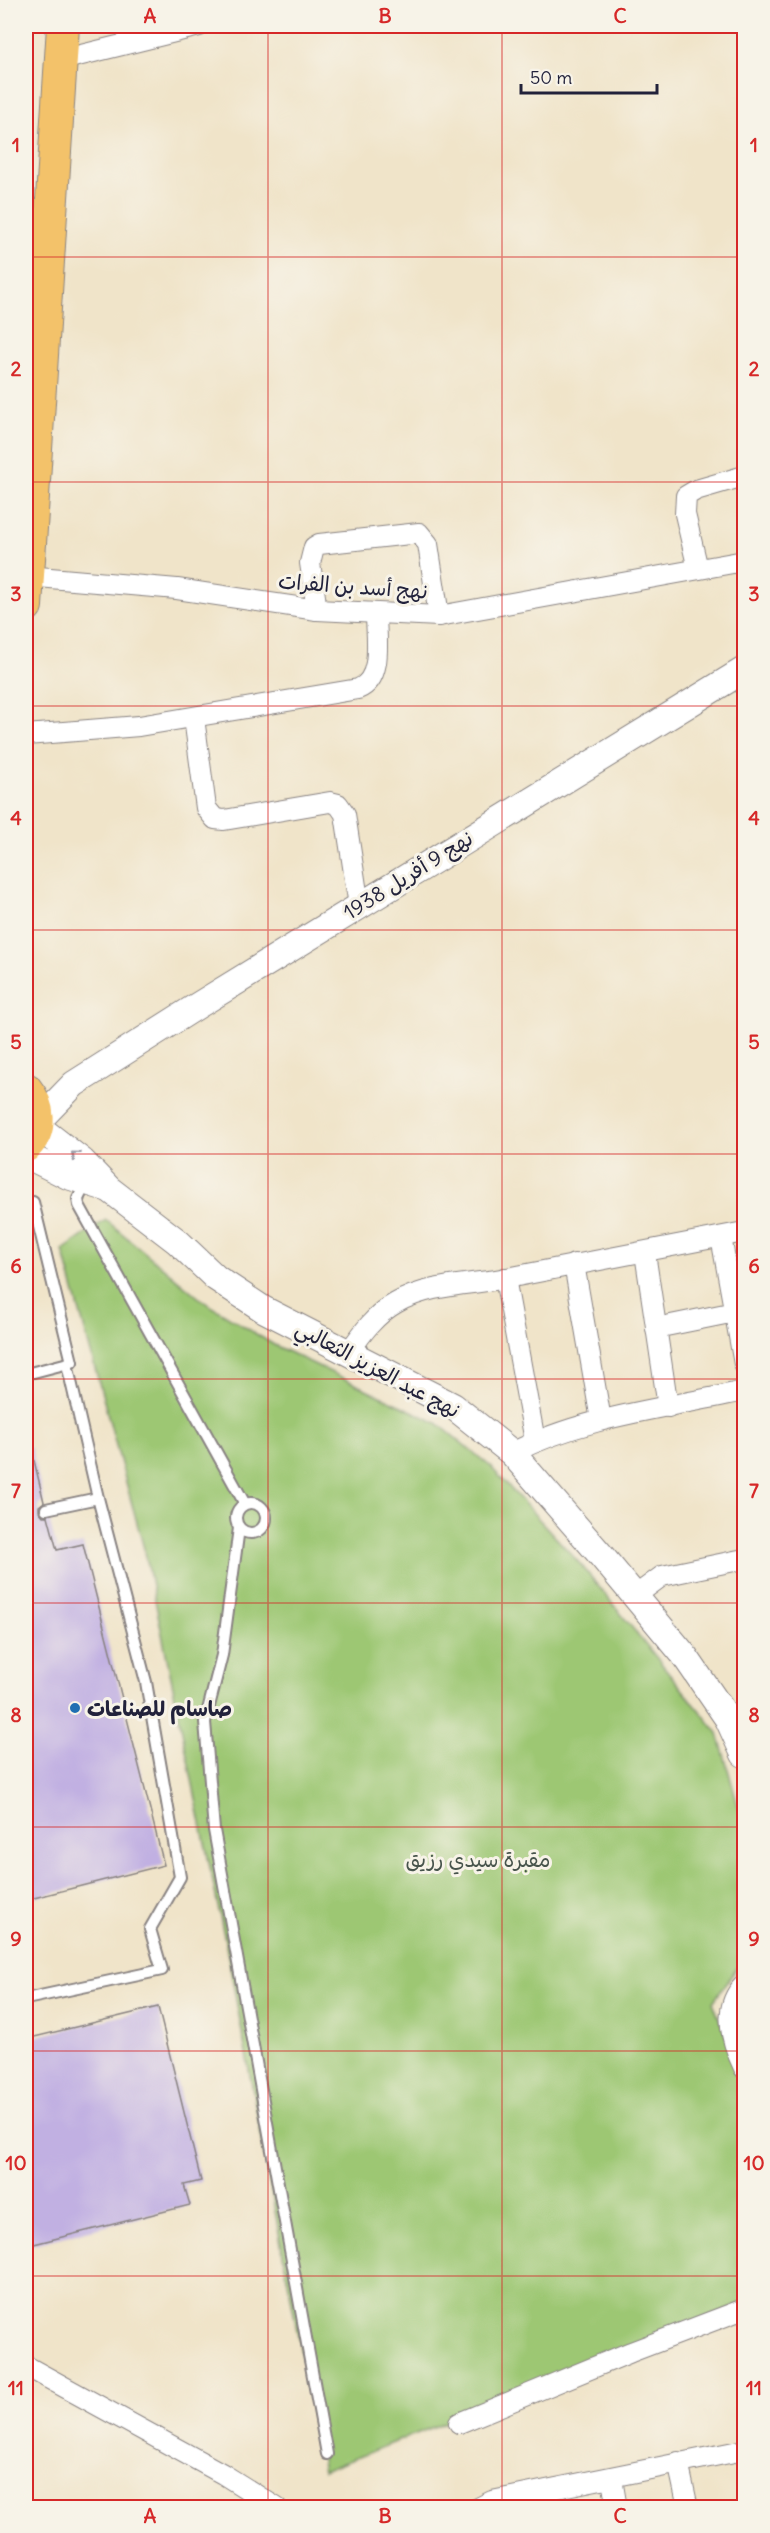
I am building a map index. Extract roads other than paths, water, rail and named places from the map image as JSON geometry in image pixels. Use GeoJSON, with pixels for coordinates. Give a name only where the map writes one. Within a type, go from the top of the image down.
{"type":"FeatureCollection","features":[{"type":"Feature","properties":{"kind":"main road"},"geometry":{"type":"LineString","coordinates":[[26,591],[63,26]]}},
{"type":"Feature","properties":{"kind":"main road"},"geometry":{"type":"LineString","coordinates":[[26,1090],[37,1110],[33,1131]]}},
{"type":"Feature","properties":{"kind":"street"},"geometry":{"type":"LineString","coordinates":[[61,60],[200,26]]}},
{"type":"Feature","properties":{"kind":"street"},"geometry":{"type":"LineString","coordinates":[[699,569],[685,514],[686,496],[696,490],[744,476]]}},
{"type":"Feature","properties":{"kind":"street"},"geometry":{"type":"LineString","coordinates":[[317,610],[310,563],[314,547],[319,544],[419,533],[428,544],[439,616]]}},
{"type":"Feature","properties":{"kind":"street","name":"نهج أسد بن الفرات"},"geometry":{"type":"LineString","coordinates":[[26,591],[165,588],[317,610],[439,616],[744,561]]}},
{"type":"Feature","properties":{"kind":"street"},"geometry":{"type":"LineString","coordinates":[[26,735],[95,731],[194,718],[364,686],[370,682],[375,664],[376,614]]}},
{"type":"Feature","properties":{"kind":"street","name":"نهج 9 أفريل 1938"},"geometry":{"type":"LineString","coordinates":[[74,1084],[744,670]]}},
{"type":"Feature","properties":{"kind":"street"},"geometry":{"type":"LineString","coordinates":[[194,718],[206,808],[215,819],[225,820],[330,802],[342,807],[359,906]]}},
{"type":"Feature","properties":{"kind":"street"},"geometry":{"type":"LineString","coordinates":[[26,1090],[74,1084]]}},
{"type":"Feature","properties":{"kind":"street"},"geometry":{"type":"LineString","coordinates":[[74,1084],[33,1131],[82,1161],[98,1186]]}},
{"type":"Feature","properties":{"kind":"street"},"geometry":{"type":"LineString","coordinates":[[26,1155],[98,1186]]}},
{"type":"Feature","properties":{"kind":"street","name":"نهج عبد العزيز الثعالبي"},"geometry":{"type":"LineString","coordinates":[[98,1186],[178,1242],[216,1278],[253,1303],[453,1406],[512,1453],[684,1655],[728,1719],[744,1754]]}},
{"type":"Feature","properties":{"kind":"street"},"geometry":{"type":"LineString","coordinates":[[349,1352],[365,1329],[383,1311],[414,1294],[437,1288],[645,1253],[744,1232]]}},
{"type":"Feature","properties":{"kind":"street"},"geometry":{"type":"LineString","coordinates":[[721,1237],[737,1279],[735,1312],[743,1344],[744,1364]]}},
{"type":"Feature","properties":{"kind":"street"},"geometry":{"type":"LineString","coordinates":[[645,1253],[668,1407]]}},
{"type":"Feature","properties":{"kind":"street"},"geometry":{"type":"LineString","coordinates":[[574,1264],[601,1420]]}},
{"type":"Feature","properties":{"kind":"street"},"geometry":{"type":"LineString","coordinates":[[505,1278],[536,1441]]}},
{"type":"Feature","properties":{"kind":"street"},"geometry":{"type":"LineString","coordinates":[[656,1328],[735,1312]]}},
{"type":"Feature","properties":{"kind":"street"},"geometry":{"type":"LineString","coordinates":[[512,1453],[536,1441],[601,1420],[744,1391]]}},
{"type":"Feature","properties":{"kind":"street"},"geometry":{"type":"LineString","coordinates":[[635,1596],[662,1576],[744,1559]]}},
{"type":"Feature","properties":{"kind":"street"},"geometry":{"type":"LineString","coordinates":[[744,1985],[734,2001],[731,2027],[733,2045],[744,2068]]}},
{"type":"Feature","properties":{"kind":"street"},"geometry":{"type":"LineString","coordinates":[[459,2422],[744,2309]]}},
{"type":"Feature","properties":{"kind":"street"},"geometry":{"type":"LineString","coordinates":[[26,2366],[223,2474],[277,2508]]}},
{"type":"Feature","properties":{"kind":"street"},"geometry":{"type":"LineString","coordinates":[[478,2508],[492,2502],[544,2499],[678,2462],[744,2450]]}},
{"type":"Feature","properties":{"kind":"street"},"geometry":{"type":"LineString","coordinates":[[678,2462],[688,2508]]}},
{"type":"Feature","properties":{"kind":"street"},"geometry":{"type":"LineString","coordinates":[[612,2479],[617,2508]]}},
{"type":"Feature","properties":{"kind":"lane"},"geometry":{"type":"LineString","coordinates":[[98,1186],[78,1199],[79,1205],[244,1504]]}},
{"type":"Feature","properties":{"kind":"lane"},"geometry":{"type":"LineString","coordinates":[[26,1204],[33,1202],[72,1362],[26,1374]]}},
{"type":"Feature","properties":{"kind":"lane"},"geometry":{"type":"LineString","coordinates":[[26,1999],[162,1970],[150,1929],[180,1877],[146,1683],[67,1364]]}},
{"type":"Feature","properties":{"kind":"lane"},"geometry":{"type":"LineString","coordinates":[[46,1509],[99,1498]]}},
{"type":"Feature","properties":{"kind":"lane"},"geometry":{"type":"LineString","coordinates":[[239,1528],[243,1532],[255,1533],[261,1530],[266,1514],[258,1505],[252,1503],[244,1504],[235,1516],[239,1528],[222,1655],[205,1722],[214,1830],[327,2454]]}},
{"type":"Feature","properties":{"kind":"place","name":"صاسام للصناعات"},"geometry":{"type":"Point","coordinates":[75,1708]}},
{"type":"Feature","properties":{"kind":"park label","name":"مقبرة سيدي رزيق"},"geometry":{"type":"Point","coordinates":[478,1859]}}]}
